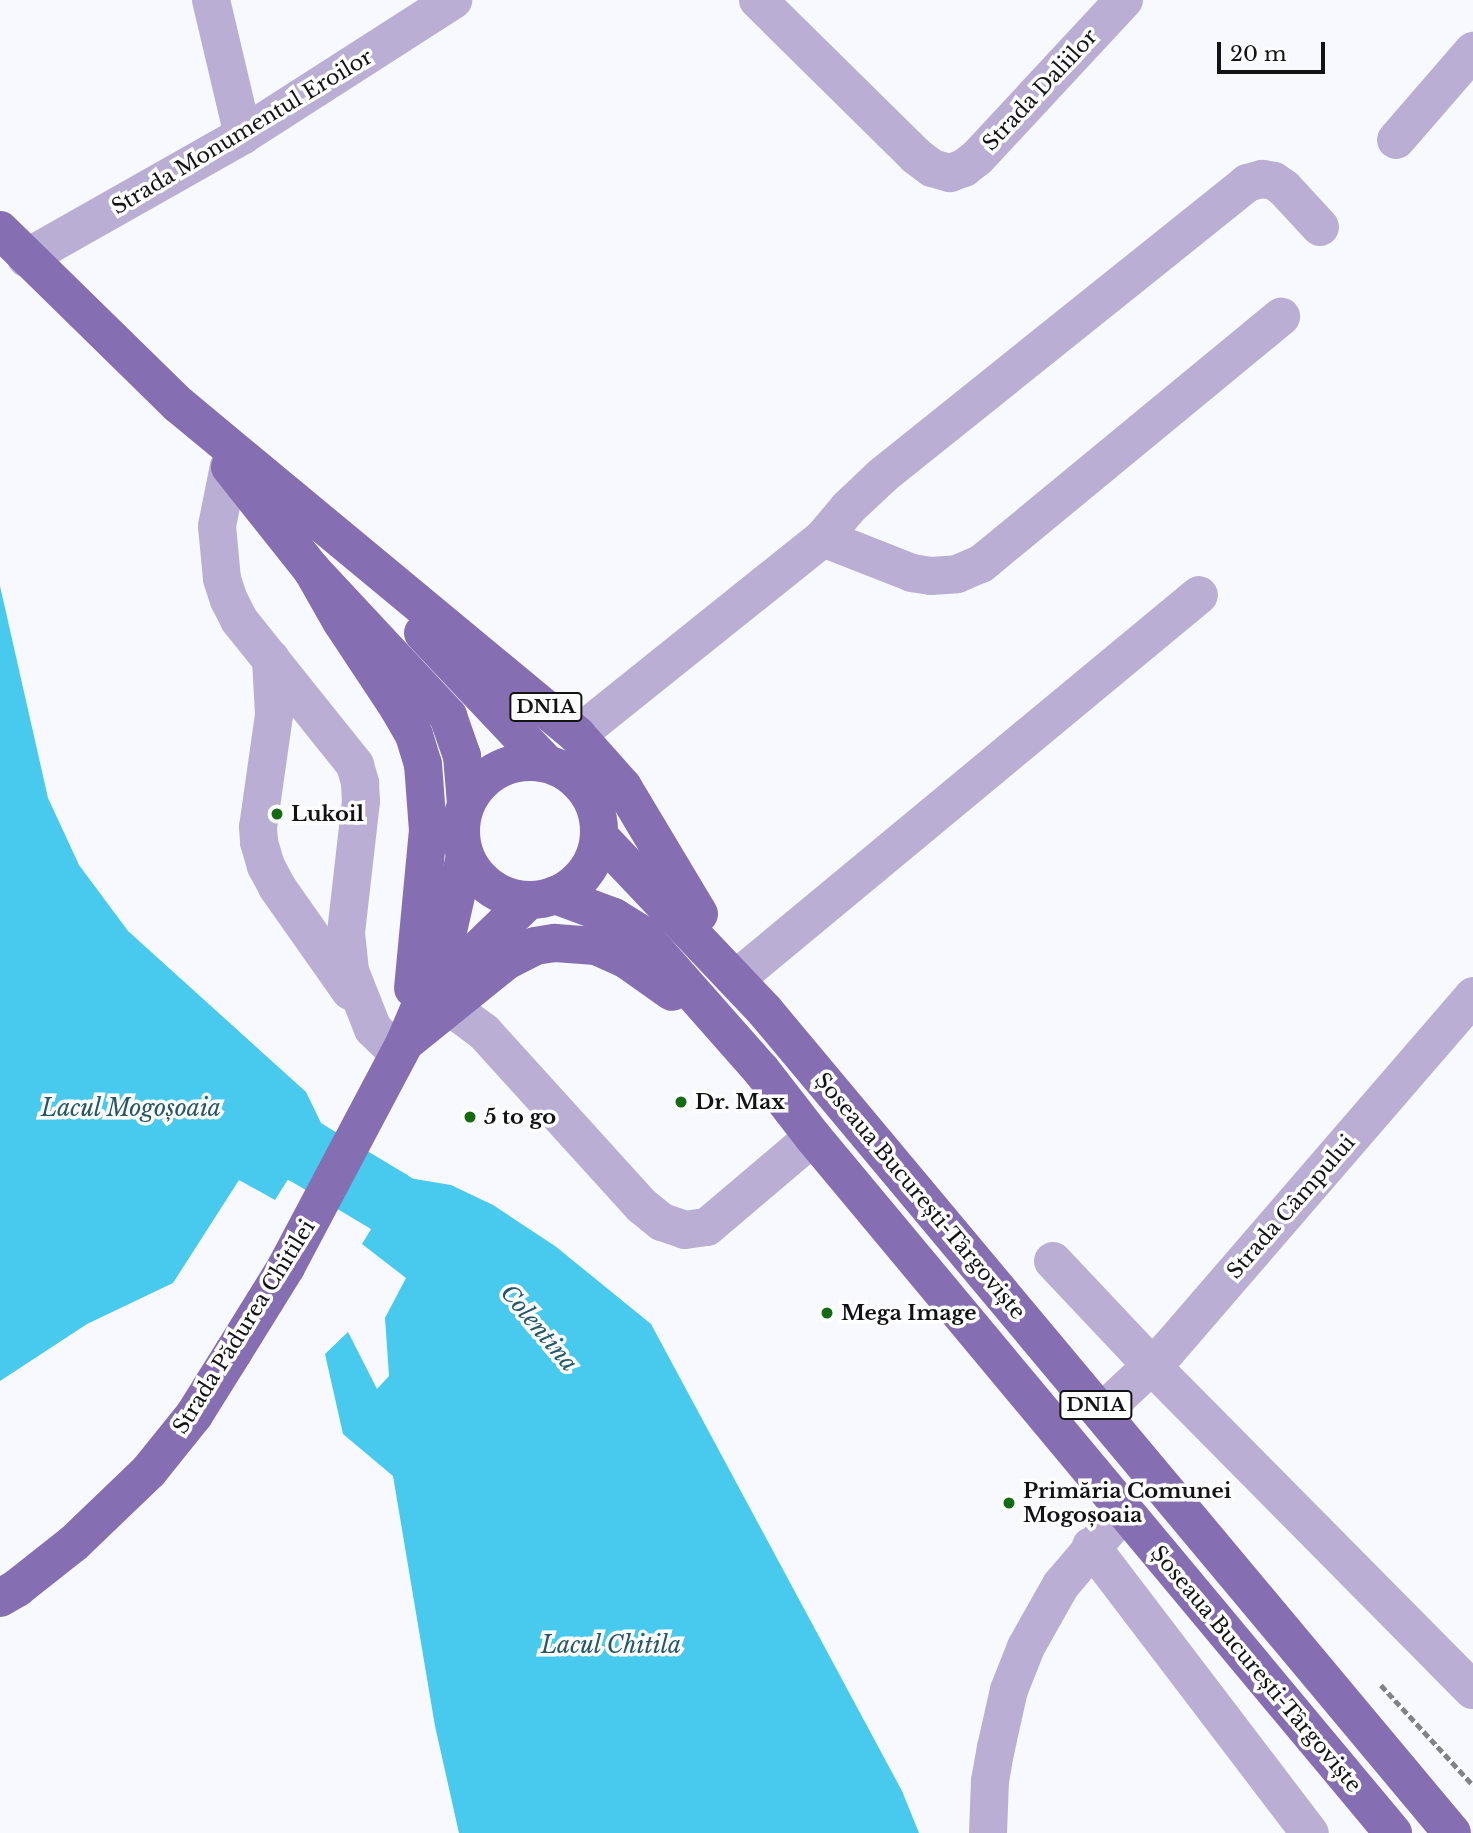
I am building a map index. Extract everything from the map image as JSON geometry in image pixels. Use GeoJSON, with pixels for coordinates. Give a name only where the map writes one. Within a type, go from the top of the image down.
{"type":"FeatureCollection","features":[{"type":"Feature","properties":{"kind":"main road","name":"Șoseaua București-Târgoviște"},"geometry":{"type":"LineString","coordinates":[[0,230],[180,405],[577,735],[623,787],[645,820],[669,866],[737,978]]}},
{"type":"Feature","properties":{"kind":"main road","name":"Șoseaua București-Târgoviște"},"geometry":{"type":"LineString","coordinates":[[180,405],[312,570],[448,716],[462,756],[466,803]]}},
{"type":"Feature","properties":{"kind":"main road","name":"Șoseaua București-Târgoviște"},"geometry":{"type":"LineString","coordinates":[[287,494],[546,763]]}},
{"type":"Feature","properties":{"kind":"main road"},"geometry":{"type":"LineString","coordinates":[[312,570],[341,621],[414,735],[423,764],[428,794],[426,869],[418,957],[402,1048]]}},
{"type":"Feature","properties":{"kind":"main road"},"geometry":{"type":"LineString","coordinates":[[466,803],[476,787],[490,774],[508,765],[546,763]]}},
{"type":"Feature","properties":{"kind":"main road","name":"DN1A"},"geometry":{"type":"LineString","coordinates":[[466,803],[461,839],[465,856],[476,874],[490,888],[509,897],[542,898],[573,886],[586,872],[595,854],[599,836],[598,817],[592,798],[580,783],[564,771],[546,763]]}},
{"type":"Feature","properties":{"kind":"main road","name":"Șoseaua București-Târgoviște"},"geometry":{"type":"LineString","coordinates":[[599,836],[737,978],[1452,1833]]}},
{"type":"Feature","properties":{"kind":"main road","name":"Strada Pădurea Chitilei"},"geometry":{"type":"LineString","coordinates":[[0,1598],[18,1588],[74,1544],[149,1471],[194,1415],[286,1267],[402,1048],[443,953],[456,908],[465,856]]}},
{"type":"Feature","properties":{"kind":"main road","name":"Șoseaua București-Târgoviște"},"geometry":{"type":"LineString","coordinates":[[542,898],[601,912],[641,934],[733,1038],[1393,1833]]}},
{"type":"Feature","properties":{"kind":"main road","name":"Strada Pădurea Chitilei"},"geometry":{"type":"LineString","coordinates":[[402,1048],[468,959],[542,898]]}},
{"type":"Feature","properties":{"kind":"main road"},"geometry":{"type":"LineString","coordinates":[[402,1048],[520,952],[555,943],[596,946],[626,960],[733,1038]]}},
{"type":"Feature","properties":{"kind":"street"},"geometry":{"type":"LineString","coordinates":[[211,0],[243,135]]}},
{"type":"Feature","properties":{"kind":"street","name":"Strada Monumentul Eroilor"},"geometry":{"type":"LineString","coordinates":[[26,258],[243,135],[453,0]]}},
{"type":"Feature","properties":{"kind":"street","name":"Strada Daliilor"},"geometry":{"type":"LineString","coordinates":[[758,0],[916,156],[932,168],[950,173],[964,168],[977,158],[1124,0]]}},
{"type":"Feature","properties":{"kind":"street"},"geometry":{"type":"LineString","coordinates":[[1396,140],[1473,51]]}},
{"type":"Feature","properties":{"kind":"street"},"geometry":{"type":"LineString","coordinates":[[577,735],[823,538],[848,508],[883,475],[1247,183],[1262,179],[1274,181],[1320,226]]}},
{"type":"Feature","properties":{"kind":"street"},"geometry":{"type":"LineString","coordinates":[[823,538],[912,573],[931,576],[957,574],[981,564],[1281,317]]}},
{"type":"Feature","properties":{"kind":"street"},"geometry":{"type":"LineString","coordinates":[[229,466],[217,526],[222,579],[239,620],[355,765],[361,800],[346,933],[350,971],[362,1007],[373,1029],[402,1048]]}},
{"type":"Feature","properties":{"kind":"street"},"geometry":{"type":"LineString","coordinates":[[737,978],[1199,595]]}},
{"type":"Feature","properties":{"kind":"street"},"geometry":{"type":"LineString","coordinates":[[271,659],[274,715],[258,827],[259,842],[266,866],[277,887],[362,1007]]}},
{"type":"Feature","properties":{"kind":"street","name":"Strada Câmpului"},"geometry":{"type":"LineString","coordinates":[[1102,1412],[1152,1366],[1473,996]]}},
{"type":"Feature","properties":{"kind":"street"},"geometry":{"type":"LineString","coordinates":[[450,1007],[484,1032],[642,1206],[662,1222],[685,1230],[707,1227],[813,1137]]}},
{"type":"Feature","properties":{"kind":"street"},"geometry":{"type":"LineString","coordinates":[[1053,1261],[1152,1366],[1473,1690]]}},
{"type":"Feature","properties":{"kind":"street"},"geometry":{"type":"LineString","coordinates":[[988,1833],[990,1781],[1009,1690],[1041,1618],[1091,1546],[1124,1511]]}},
{"type":"Feature","properties":{"kind":"street"},"geometry":{"type":"LineString","coordinates":[[1091,1546],[1310,1833]]}},
{"type":"Feature","properties":{"kind":"path"},"geometry":{"type":"LineString","coordinates":[[1456,1767],[1473,1785]]}},
{"type":"Feature","properties":{"kind":"water","name":"Lacul Mogoșoaia"},"geometry":{"type":"Polygon","coordinates":[[[0,586],[48,798],[79,865],[128,931],[306,1092],[322,1125],[275,1200],[239,1180],[173,1283],[87,1324],[0,1381],[0,586]]]}},
{"type":"Feature","properties":{"kind":"water","name":"Lacul Chitila"},"geometry":{"type":"Polygon","coordinates":[[[403,1177],[451,1185],[493,1205],[555,1246],[651,1324],[902,1791],[919,1833],[459,1833],[435,1726],[393,1476],[343,1434],[325,1354],[348,1332],[377,1389],[389,1376],[385,1318],[406,1278],[362,1244],[403,1177]]]}},
{"type":"Feature","properties":{"kind":"waterway","name":"Colentina"},"geometry":{"type":"LineString","coordinates":[[222,1119],[306,1152],[388,1201],[461,1254]]}},
{"type":"Feature","properties":{"kind":"place","name":"Lukoil"},"geometry":{"type":"Point","coordinates":[277,814]}},
{"type":"Feature","properties":{"kind":"place","name":"Dr. Max"},"geometry":{"type":"Point","coordinates":[681,1102]}},
{"type":"Feature","properties":{"kind":"place","name":"5 to go"},"geometry":{"type":"Point","coordinates":[470,1117]}},
{"type":"Feature","properties":{"kind":"place","name":"Mega Image"},"geometry":{"type":"Point","coordinates":[827,1313]}},
{"type":"Feature","properties":{"kind":"place","name":"Primăria Comunei Mogoșoaia"},"geometry":{"type":"Point","coordinates":[1009,1503]}}]}
